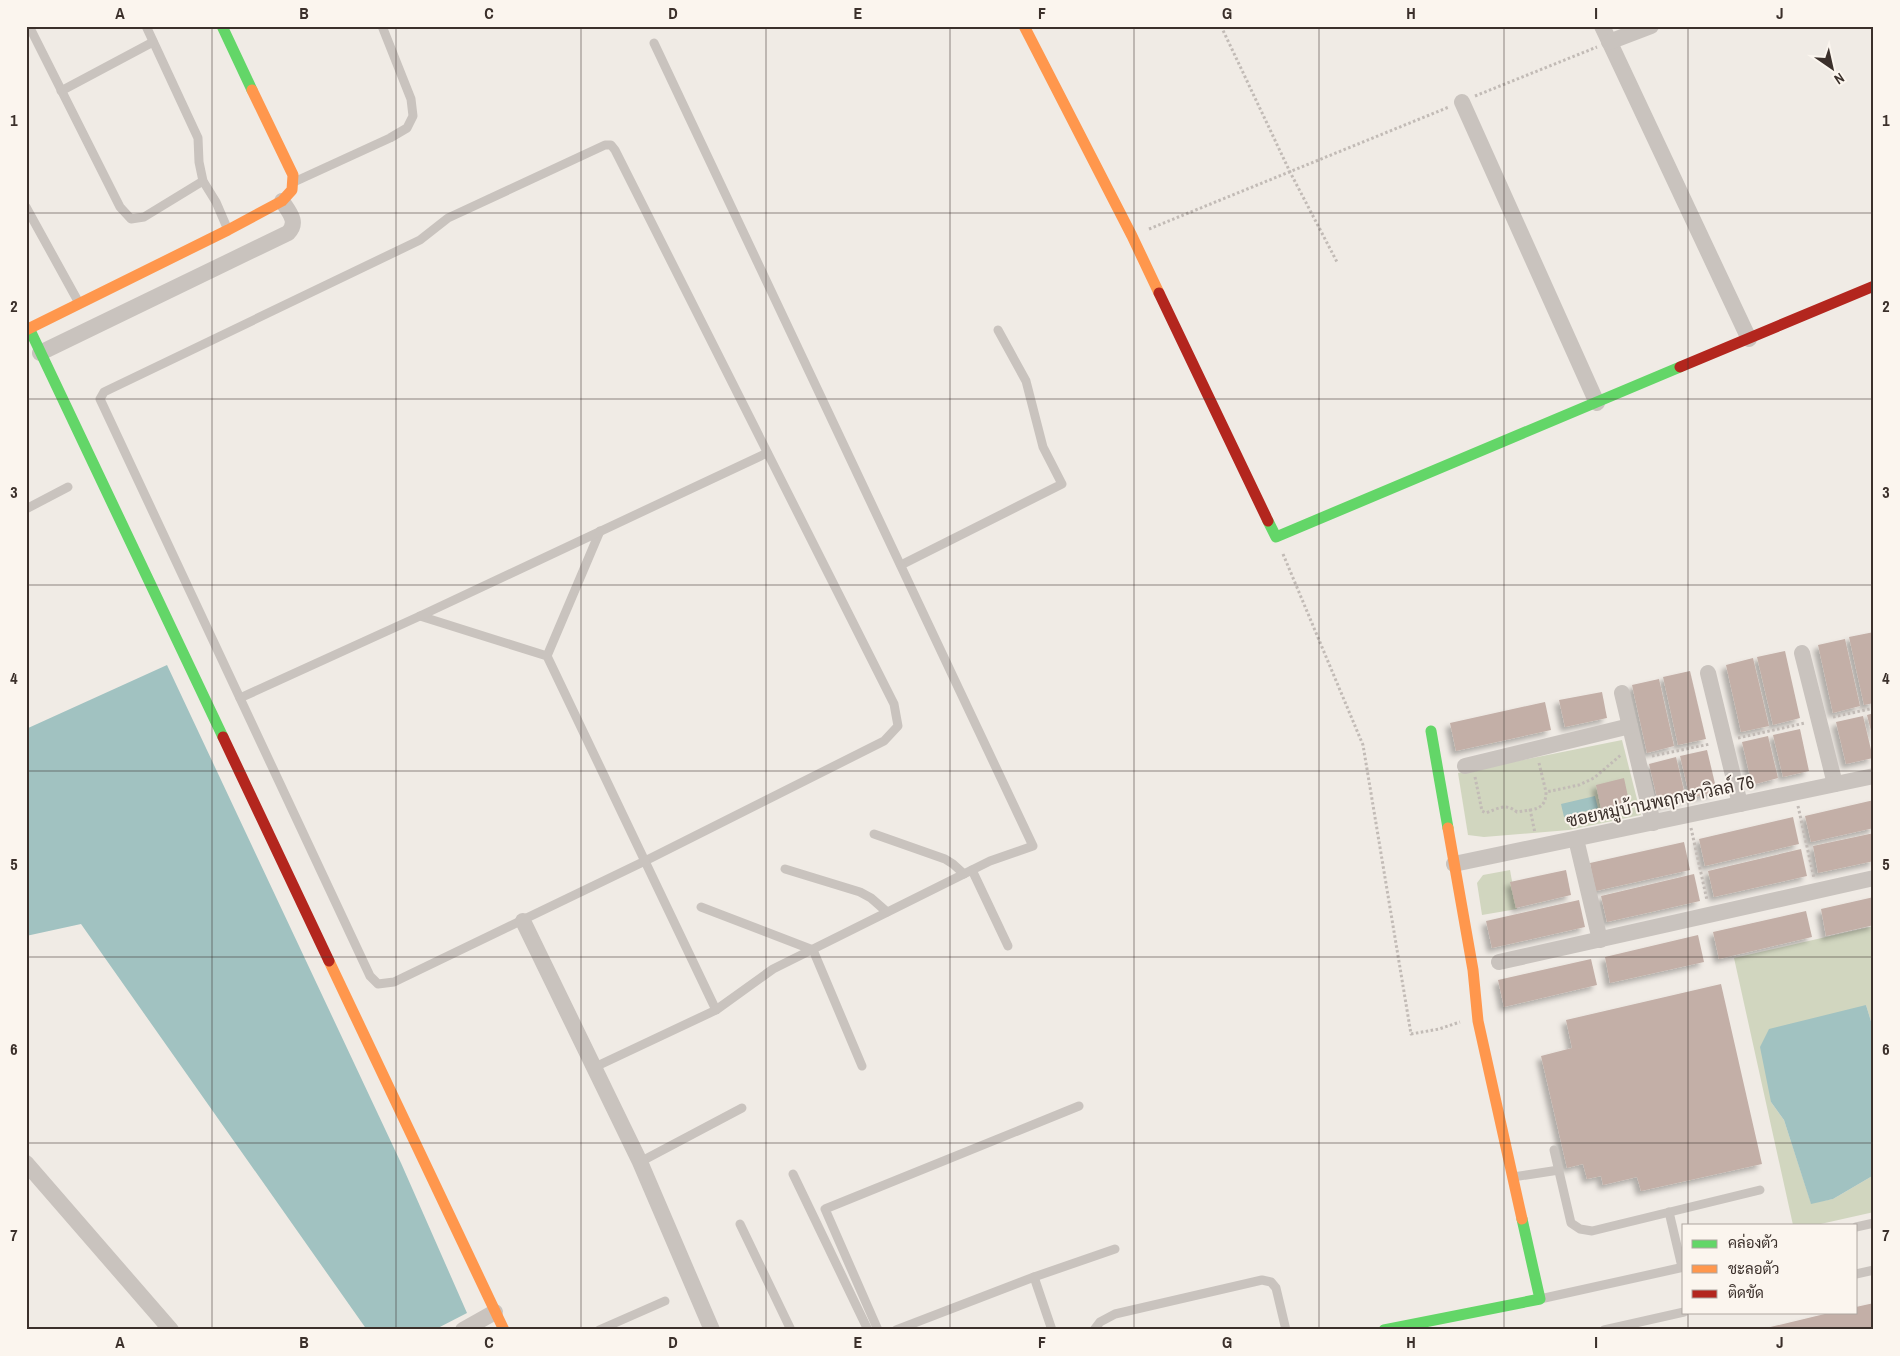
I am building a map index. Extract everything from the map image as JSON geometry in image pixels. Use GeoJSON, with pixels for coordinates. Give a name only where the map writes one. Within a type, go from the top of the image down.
{"type":"FeatureCollection","features":[{"type":"Feature","properties":{"kind":"street"},"geometry":{"type":"LineString","coordinates":[[222,26],[293,175],[292,190],[282,201],[228,230],[27,329],[504,1330]]}},
{"type":"Feature","properties":{"kind":"street"},"geometry":{"type":"LineString","coordinates":[[1024,26],[1132,236],[1276,537],[1874,286]]}},
{"type":"Feature","properties":{"kind":"street"},"geometry":{"type":"LineString","coordinates":[[1602,26],[1750,339]]}},
{"type":"Feature","properties":{"kind":"street"},"geometry":{"type":"LineString","coordinates":[[1609,42],[1651,26]]}},
{"type":"Feature","properties":{"kind":"street"},"geometry":{"type":"LineString","coordinates":[[1462,102],[1597,403]]}},
{"type":"Feature","properties":{"kind":"street"},"geometry":{"type":"LineString","coordinates":[[40,353],[288,233],[293,228],[294,221],[282,201]]}},
{"type":"Feature","properties":{"kind":"street"},"geometry":{"type":"LineString","coordinates":[[1802,652],[1835,784]]}},
{"type":"Feature","properties":{"kind":"street"},"geometry":{"type":"LineString","coordinates":[[1708,673],[1740,804]]}},
{"type":"Feature","properties":{"kind":"street"},"geometry":{"type":"LineString","coordinates":[[1622,693],[1653,823]]}},
{"type":"Feature","properties":{"kind":"street"},"geometry":{"type":"LineString","coordinates":[[1469,765],[1630,726]]}},
{"type":"Feature","properties":{"kind":"street"},"geometry":{"type":"LineString","coordinates":[[1384,1330],[1540,1299],[1478,1021],[1473,970],[1431,731]]}},
{"type":"Feature","properties":{"kind":"street","name":"ซอยหมู่บ้านพฤกษาวิลล์ 76"},"geometry":{"type":"LineString","coordinates":[[1454,864],[1874,776]]}},
{"type":"Feature","properties":{"kind":"street"},"geometry":{"type":"LineString","coordinates":[[1576,839],[1600,940]]}},
{"type":"Feature","properties":{"kind":"street"},"geometry":{"type":"LineString","coordinates":[[1499,962],[1874,878]]}},
{"type":"Feature","properties":{"kind":"street"},"geometry":{"type":"LineString","coordinates":[[523,921],[640,1162],[712,1330]]}},
{"type":"Feature","properties":{"kind":"street"},"geometry":{"type":"LineString","coordinates":[[26,1163],[170,1330]]}},
{"type":"Feature","properties":{"kind":"street"},"geometry":{"type":"LineString","coordinates":[[463,1330],[495,1312]]}},
{"type":"Feature","properties":{"kind":"lane"},"geometry":{"type":"LineString","coordinates":[[29,26],[120,207],[131,219],[144,217],[203,181]]}},
{"type":"Feature","properties":{"kind":"lane"},"geometry":{"type":"LineString","coordinates":[[146,26],[198,138],[199,162],[203,181],[216,202],[228,230]]}},
{"type":"Feature","properties":{"kind":"lane"},"geometry":{"type":"LineString","coordinates":[[292,183],[390,138],[407,128],[413,116],[411,99],[382,26]]}},
{"type":"Feature","properties":{"kind":"lane"},"geometry":{"type":"LineString","coordinates":[[61,91],[153,42]]}},
{"type":"Feature","properties":{"kind":"lane"},"geometry":{"type":"LineString","coordinates":[[595,1067],[716,1010],[773,969],[990,861],[1033,846],[654,43]]}},
{"type":"Feature","properties":{"kind":"lane"},"geometry":{"type":"LineString","coordinates":[[605,144],[611,145],[615,150],[767,453],[894,704],[898,726],[884,741],[645,861],[394,982],[378,984],[370,976],[102,407],[100,399],[101,394],[420,240],[448,218],[605,144]]}},
{"type":"Feature","properties":{"kind":"lane"},"geometry":{"type":"LineString","coordinates":[[26,207],[79,304]]}},
{"type":"Feature","properties":{"kind":"lane"},"geometry":{"type":"LineString","coordinates":[[901,565],[1062,484],[1043,447],[1026,381],[998,330]]}},
{"type":"Feature","properties":{"kind":"lane"},"geometry":{"type":"LineString","coordinates":[[240,698],[420,616],[767,453]]}},
{"type":"Feature","properties":{"kind":"lane"},"geometry":{"type":"LineString","coordinates":[[26,509],[68,487]]}},
{"type":"Feature","properties":{"kind":"lane"},"geometry":{"type":"LineString","coordinates":[[547,656],[600,531]]}},
{"type":"Feature","properties":{"kind":"lane"},"geometry":{"type":"LineString","coordinates":[[420,616],[547,656],[716,1010]]}},
{"type":"Feature","properties":{"kind":"lane"},"geometry":{"type":"LineString","coordinates":[[874,834],[945,859],[968,872],[1008,946]]}},
{"type":"Feature","properties":{"kind":"lane"},"geometry":{"type":"LineString","coordinates":[[785,869],[860,892],[871,898],[887,912]]}},
{"type":"Feature","properties":{"kind":"lane"},"geometry":{"type":"LineString","coordinates":[[701,907],[812,950],[862,1066]]}},
{"type":"Feature","properties":{"kind":"lane"},"geometry":{"type":"LineString","coordinates":[[878,1330],[825,1210],[1079,1106]]}},
{"type":"Feature","properties":{"kind":"lane"},"geometry":{"type":"LineString","coordinates":[[640,1162],[742,1108]]}},
{"type":"Feature","properties":{"kind":"lane"},"geometry":{"type":"LineString","coordinates":[[1554,1150],[1572,1223],[1580,1229],[1592,1231],[1760,1190]]}},
{"type":"Feature","properties":{"kind":"lane"},"geometry":{"type":"LineString","coordinates":[[1513,1177],[1559,1170]]}},
{"type":"Feature","properties":{"kind":"lane"},"geometry":{"type":"LineString","coordinates":[[794,1174],[868,1330]]}},
{"type":"Feature","properties":{"kind":"lane"},"geometry":{"type":"LineString","coordinates":[[1670,1212],[1682,1263]]}},
{"type":"Feature","properties":{"kind":"lane"},"geometry":{"type":"LineString","coordinates":[[1858,1227],[1874,1223]]}},
{"type":"Feature","properties":{"kind":"lane"},"geometry":{"type":"LineString","coordinates":[[740,1224],[791,1330]]}},
{"type":"Feature","properties":{"kind":"lane"},"geometry":{"type":"LineString","coordinates":[[896,1330],[1115,1248]]}},
{"type":"Feature","properties":{"kind":"lane"},"geometry":{"type":"LineString","coordinates":[[1540,1299],[1682,1267]]}},
{"type":"Feature","properties":{"kind":"lane"},"geometry":{"type":"LineString","coordinates":[[1858,1274],[1874,1270]]}},
{"type":"Feature","properties":{"kind":"lane"},"geometry":{"type":"LineString","coordinates":[[1034,1277],[1052,1330]]}},
{"type":"Feature","properties":{"kind":"lane"},"geometry":{"type":"LineString","coordinates":[[1094,1330],[1100,1322],[1115,1314],[1262,1280],[1271,1282],[1276,1288],[1286,1330]]}},
{"type":"Feature","properties":{"kind":"lane"},"geometry":{"type":"LineString","coordinates":[[599,1330],[665,1301]]}},
{"type":"Feature","properties":{"kind":"lane"},"geometry":{"type":"LineString","coordinates":[[1604,1330],[1682,1312]]}},
{"type":"Feature","properties":{"kind":"path"},"geometry":{"type":"LineString","coordinates":[[1221,26],[1290,172],[1337,262]]}},
{"type":"Feature","properties":{"kind":"path"},"geometry":{"type":"LineString","coordinates":[[1132,236],[1609,42]]}},
{"type":"Feature","properties":{"kind":"path"},"geometry":{"type":"LineString","coordinates":[[1276,537],[1364,745],[1411,1034],[1439,1029],[1461,1022],[1478,1021]]}},
{"type":"Feature","properties":{"kind":"path"},"geometry":{"type":"LineString","coordinates":[[1546,792],[1579,785],[1594,778],[1612,761],[1636,752],[1724,740],[1874,708]]}},
{"type":"Feature","properties":{"kind":"path"},"geometry":{"type":"LineString","coordinates":[[1469,765],[1482,811],[1486,813],[1504,806],[1511,807],[1517,812],[1541,807],[1546,801],[1546,792],[1536,748]]}},
{"type":"Feature","properties":{"kind":"path"},"geometry":{"type":"LineString","coordinates":[[1795,793],[1817,891]]}},
{"type":"Feature","properties":{"kind":"path"},"geometry":{"type":"LineString","coordinates":[[1530,809],[1538,847]]}},
{"type":"Feature","properties":{"kind":"path"},"geometry":{"type":"LineString","coordinates":[[1688,815],[1711,915]]}},
{"type":"Feature","properties":{"kind":"green space"},"geometry":{"type":"Polygon","coordinates":[[[1622,740],[1641,815],[1569,830],[1484,837],[1468,835],[1458,773],[1622,740]]]}},
{"type":"Feature","properties":{"kind":"green space"},"geometry":{"type":"Polygon","coordinates":[[[1510,870],[1517,909],[1482,915],[1477,883],[1483,875],[1510,870]]]}},
{"type":"Feature","properties":{"kind":"green space"},"geometry":{"type":"Polygon","coordinates":[[[1874,926],[1874,1031],[1866,1005],[1771,1102],[1784,1120],[1811,1203],[1833,1199],[1874,1175],[1874,1212],[1820,1224],[1793,1224],[1734,958],[1874,926]]]}},
{"type":"Feature","properties":{"kind":"water"},"geometry":{"type":"Polygon","coordinates":[[[167,665],[401,1163],[467,1313],[434,1330],[367,1330],[81,924],[26,936],[26,729],[167,665]]]}},
{"type":"Feature","properties":{"kind":"water"},"geometry":{"type":"Polygon","coordinates":[[[1595,796],[1598,808],[1564,817],[1561,804],[1595,796]]]}},
{"type":"Feature","properties":{"kind":"water"},"geometry":{"type":"Polygon","coordinates":[[[1866,1005],[1874,1031],[1874,1175],[1833,1199],[1811,1204],[1784,1120],[1771,1102],[1760,1047],[1769,1029],[1866,1005]]]}},
{"type":"Feature","properties":{"kind":"building"},"geometry":{"type":"Polygon","coordinates":[[[1874,632],[1874,703],[1864,705],[1849,637],[1874,632]]]}},
{"type":"Feature","properties":{"kind":"building"},"geometry":{"type":"Polygon","coordinates":[[[1845,639],[1860,706],[1833,713],[1818,645],[1845,639]]]}},
{"type":"Feature","properties":{"kind":"building"},"geometry":{"type":"Polygon","coordinates":[[[1785,651],[1800,718],[1773,725],[1757,657],[1785,651]]]}},
{"type":"Feature","properties":{"kind":"building"},"geometry":{"type":"Polygon","coordinates":[[[1753,658],[1769,726],[1741,732],[1726,665],[1753,658]]]}},
{"type":"Feature","properties":{"kind":"building"},"geometry":{"type":"Polygon","coordinates":[[[1690,671],[1706,739],[1678,745],[1663,677],[1690,671]]]}},
{"type":"Feature","properties":{"kind":"building"},"geometry":{"type":"Polygon","coordinates":[[[1659,679],[1674,746],[1647,753],[1632,685],[1659,679]]]}},
{"type":"Feature","properties":{"kind":"building"},"geometry":{"type":"Polygon","coordinates":[[[1602,692],[1607,718],[1565,727],[1559,700],[1602,692]]]}},
{"type":"Feature","properties":{"kind":"building"},"geometry":{"type":"Polygon","coordinates":[[[1545,702],[1551,730],[1456,751],[1450,723],[1545,702]]]}},
{"type":"Feature","properties":{"kind":"building"},"geometry":{"type":"Polygon","coordinates":[[[1874,713],[1874,739],[1873,739],[1867,715],[1874,713]]]}},
{"type":"Feature","properties":{"kind":"building"},"geometry":{"type":"Polygon","coordinates":[[[1863,716],[1873,758],[1846,764],[1836,722],[1863,716]]]}},
{"type":"Feature","properties":{"kind":"building"},"geometry":{"type":"Polygon","coordinates":[[[1800,729],[1809,771],[1783,777],[1773,735],[1800,729]]]}},
{"type":"Feature","properties":{"kind":"building"},"geometry":{"type":"Polygon","coordinates":[[[1768,736],[1778,778],[1752,785],[1742,742],[1768,736]]]}},
{"type":"Feature","properties":{"kind":"building"},"geometry":{"type":"Polygon","coordinates":[[[1707,750],[1717,792],[1690,798],[1680,756],[1707,750]]]}},
{"type":"Feature","properties":{"kind":"building"},"geometry":{"type":"Polygon","coordinates":[[[1676,757],[1686,799],[1659,806],[1649,764],[1676,757]]]}},
{"type":"Feature","properties":{"kind":"building"},"geometry":{"type":"Polygon","coordinates":[[[1624,778],[1630,806],[1602,813],[1596,785],[1624,778]]]}},
{"type":"Feature","properties":{"kind":"building"},"geometry":{"type":"Polygon","coordinates":[[[1874,800],[1874,828],[1811,842],[1805,816],[1874,800]]]}},
{"type":"Feature","properties":{"kind":"building"},"geometry":{"type":"Polygon","coordinates":[[[1793,817],[1799,844],[1705,866],[1699,839],[1793,817]]]}},
{"type":"Feature","properties":{"kind":"building"},"geometry":{"type":"Polygon","coordinates":[[[1874,833],[1874,861],[1818,873],[1813,846],[1874,833]]]}},
{"type":"Feature","properties":{"kind":"building"},"geometry":{"type":"Polygon","coordinates":[[[1684,842],[1690,870],[1596,891],[1590,863],[1684,842]]]}},
{"type":"Feature","properties":{"kind":"building"},"geometry":{"type":"Polygon","coordinates":[[[1801,849],[1807,876],[1714,897],[1708,871],[1801,849]]]}},
{"type":"Feature","properties":{"kind":"building"},"geometry":{"type":"Polygon","coordinates":[[[1566,870],[1571,895],[1516,908],[1510,882],[1566,870]]]}},
{"type":"Feature","properties":{"kind":"building"},"geometry":{"type":"Polygon","coordinates":[[[1694,874],[1700,901],[1607,922],[1601,896],[1694,874]]]}},
{"type":"Feature","properties":{"kind":"building"},"geometry":{"type":"Polygon","coordinates":[[[1874,897],[1874,925],[1826,936],[1821,909],[1874,897]]]}},
{"type":"Feature","properties":{"kind":"building"},"geometry":{"type":"Polygon","coordinates":[[[1579,900],[1585,927],[1492,948],[1486,921],[1579,900]]]}},
{"type":"Feature","properties":{"kind":"building"},"geometry":{"type":"Polygon","coordinates":[[[1806,911],[1812,937],[1719,959],[1713,932],[1806,911]]]}},
{"type":"Feature","properties":{"kind":"building"},"geometry":{"type":"Polygon","coordinates":[[[1698,935],[1704,962],[1610,983],[1605,957],[1698,935]]]}},
{"type":"Feature","properties":{"kind":"building"},"geometry":{"type":"Polygon","coordinates":[[[1591,959],[1597,985],[1504,1007],[1498,980],[1591,959]]]}},
{"type":"Feature","properties":{"kind":"building"},"geometry":{"type":"Polygon","coordinates":[[[1721,984],[1762,1164],[1641,1191],[1637,1177],[1603,1185],[1601,1176],[1587,1179],[1583,1164],[1567,1168],[1541,1056],[1572,1048],[1566,1020],[1721,984]]]}},
{"type":"Feature","properties":{"kind":"building"},"geometry":{"type":"Polygon","coordinates":[[[1874,1303],[1874,1330],[1758,1330],[1825,1314],[1858,1314],[1858,1307],[1874,1303]]]}},
{"type":"Feature","properties":{"kind":"traffic: fast"},"geometry":{"type":"LineString","coordinates":[[222,26],[252,90]]}},
{"type":"Feature","properties":{"kind":"traffic: fast"},"geometry":{"type":"LineString","coordinates":[[29,328],[223,737]]}},
{"type":"Feature","properties":{"kind":"traffic: fast"},"geometry":{"type":"LineString","coordinates":[[1268,521],[1276,537],[1680,367]]}},
{"type":"Feature","properties":{"kind":"traffic: fast"},"geometry":{"type":"LineString","coordinates":[[1431,731],[1448,828]]}},
{"type":"Feature","properties":{"kind":"traffic: fast"},"geometry":{"type":"LineString","coordinates":[[1384,1330],[1540,1299],[1522,1219]]}},
{"type":"Feature","properties":{"kind":"traffic: slow"},"geometry":{"type":"LineString","coordinates":[[1024,26],[1132,236],[1159,293]]}},
{"type":"Feature","properties":{"kind":"traffic: slow"},"geometry":{"type":"LineString","coordinates":[[26,330],[228,230],[282,201],[292,190],[293,175],[252,90]]}},
{"type":"Feature","properties":{"kind":"traffic: slow"},"geometry":{"type":"LineString","coordinates":[[1448,828],[1473,970],[1478,1021],[1522,1219]]}},
{"type":"Feature","properties":{"kind":"traffic: slow"},"geometry":{"type":"LineString","coordinates":[[329,961],[504,1330]]}},
{"type":"Feature","properties":{"kind":"traffic: jam"},"geometry":{"type":"LineString","coordinates":[[1680,367],[1874,286]]}},
{"type":"Feature","properties":{"kind":"traffic: jam"},"geometry":{"type":"LineString","coordinates":[[1159,293],[1268,521]]}},
{"type":"Feature","properties":{"kind":"traffic: jam"},"geometry":{"type":"LineString","coordinates":[[223,737],[329,961]]}}]}
